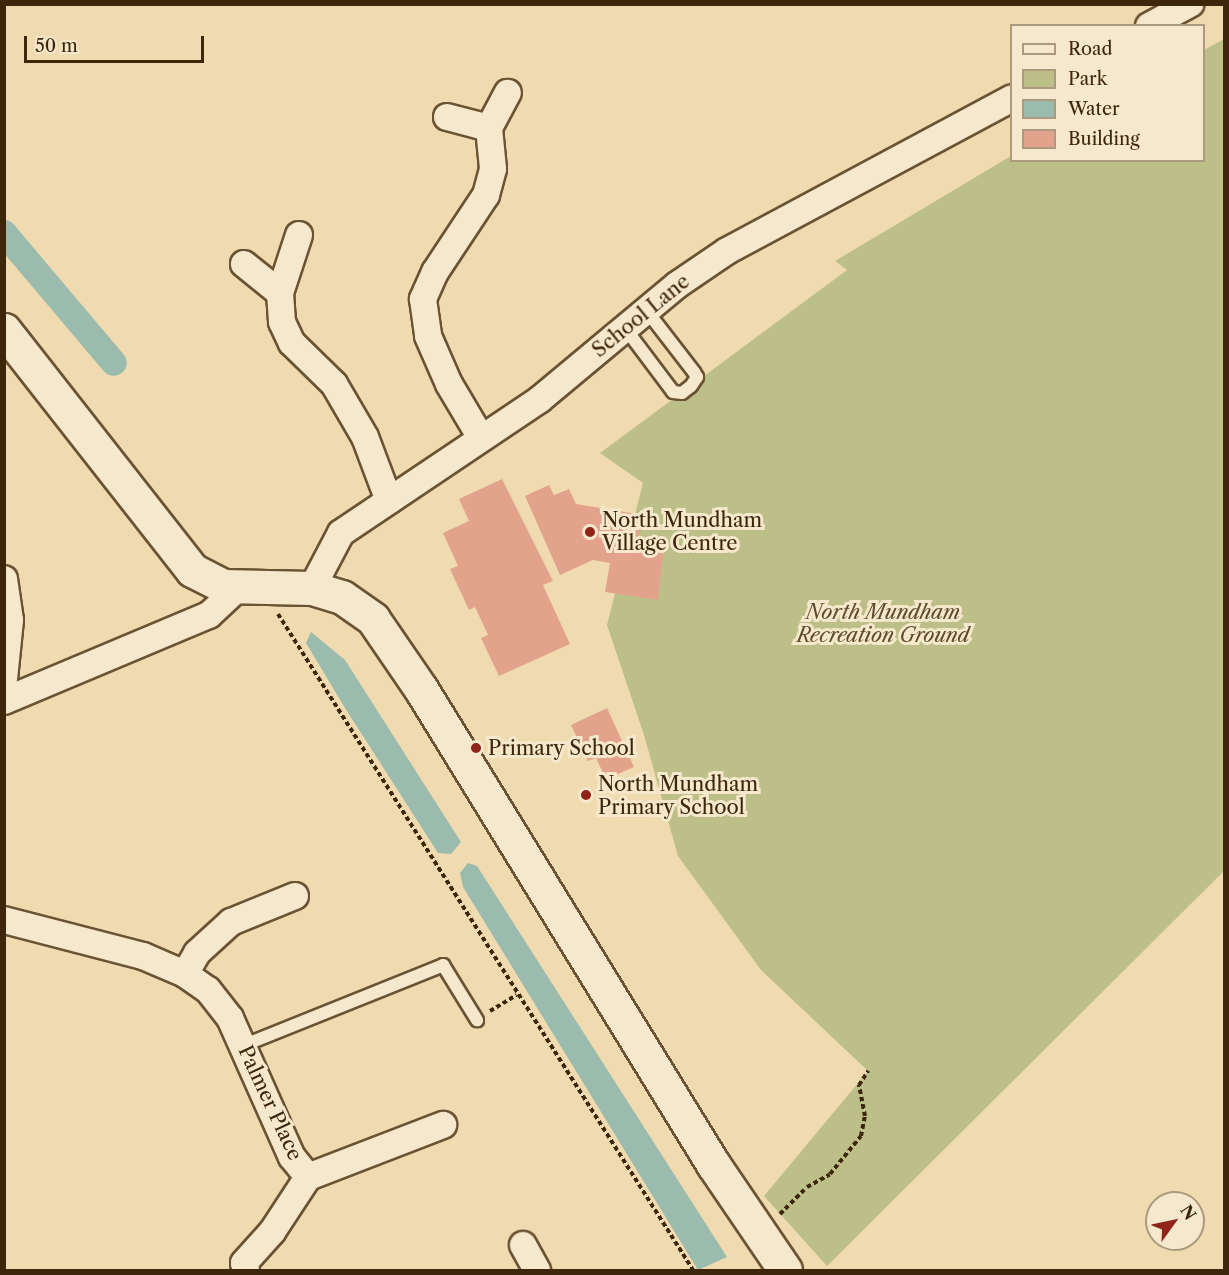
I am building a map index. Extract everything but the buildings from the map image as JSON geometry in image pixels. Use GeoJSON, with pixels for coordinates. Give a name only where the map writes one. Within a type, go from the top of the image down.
{"type":"FeatureCollection","features":[{"type":"Feature","properties":{"kind":"main road"},"geometry":{"type":"LineString","coordinates":[[4,330],[192,570],[223,586],[312,588],[342,597],[373,619],[421,689],[622,1020],[759,1233],[778,1268]]}},
{"type":"Feature","properties":{"kind":"street"},"geometry":{"type":"LineString","coordinates":[[1153,24],[1190,4]]}},
{"type":"Feature","properties":{"kind":"street"},"geometry":{"type":"LineString","coordinates":[[481,438],[449,384],[432,345],[423,299],[435,272],[486,195],[493,169],[489,128],[508,93]]}},
{"type":"Feature","properties":{"kind":"street","name":"School Lane"},"geometry":{"type":"LineString","coordinates":[[312,588],[341,533],[539,400],[646,310],[727,251],[1010,99]]}},
{"type":"Feature","properties":{"kind":"street"},"geometry":{"type":"LineString","coordinates":[[447,117],[489,128]]}},
{"type":"Feature","properties":{"kind":"street"},"geometry":{"type":"LineString","coordinates":[[299,235],[280,293],[282,322],[292,343],[334,384],[365,437],[389,501]]}},
{"type":"Feature","properties":{"kind":"street"},"geometry":{"type":"LineString","coordinates":[[244,264],[280,293]]}},
{"type":"Feature","properties":{"kind":"street"},"geometry":{"type":"LineString","coordinates":[[4,579],[10,620],[4,679]]}},
{"type":"Feature","properties":{"kind":"street"},"geometry":{"type":"LineString","coordinates":[[4,701],[209,615],[251,587]]}},
{"type":"Feature","properties":{"kind":"street"},"geometry":{"type":"LineString","coordinates":[[185,974],[197,953],[231,922],[295,896]]}},
{"type":"Feature","properties":{"kind":"street","name":"Palmer Place"},"geometry":{"type":"LineString","coordinates":[[4,920],[143,956],[185,974],[208,990],[230,1018],[292,1157],[308,1177],[444,1125]]}},
{"type":"Feature","properties":{"kind":"street"},"geometry":{"type":"LineString","coordinates":[[246,1270],[244,1263],[272,1232],[308,1177]]}},
{"type":"Feature","properties":{"kind":"street"},"geometry":{"type":"LineString","coordinates":[[523,1245],[537,1270]]}},
{"type":"Feature","properties":{"kind":"lane"},"geometry":{"type":"LineString","coordinates":[[625,328],[673,392],[682,393],[691,386],[696,381],[694,372],[646,310]]}},
{"type":"Feature","properties":{"kind":"lane"},"geometry":{"type":"LineString","coordinates":[[242,1046],[443,965],[477,1020]]}},
{"type":"Feature","properties":{"kind":"path"},"geometry":{"type":"LineString","coordinates":[[251,587],[289,636],[693,1270]]}},
{"type":"Feature","properties":{"kind":"path"},"geometry":{"type":"LineString","coordinates":[[477,1020],[517,995]]}},
{"type":"Feature","properties":{"kind":"path"},"geometry":{"type":"LineString","coordinates":[[759,1233],[807,1187],[830,1174],[861,1136],[865,1116],[859,1085],[868,1071]]}},
{"type":"Feature","properties":{"kind":"green space","name":"North Mundham Recreation Ground"},"geometry":{"type":"Polygon","coordinates":[[[1224,39],[1224,871],[827,1266],[764,1196],[868,1071],[761,970],[678,856],[644,735],[607,625],[643,483],[600,453],[847,270],[835,261],[1010,157],[1010,162],[1205,162],[1205,49],[1224,39]]]}},
{"type":"Feature","properties":{"kind":"water"},"geometry":{"type":"Polygon","coordinates":[[[311,632],[345,660],[461,842],[451,854],[438,853],[345,708],[306,643],[311,632]]]}},
{"type":"Feature","properties":{"kind":"water"},"geometry":{"type":"Polygon","coordinates":[[[468,863],[477,866],[727,1257],[698,1270],[463,887],[460,873],[468,863]]]}},
{"type":"Feature","properties":{"kind":"waterway"},"geometry":{"type":"LineString","coordinates":[[4,233],[114,363]]}},
{"type":"Feature","properties":{"kind":"place","name":"North Mundham Village Centre"},"geometry":{"type":"Point","coordinates":[590,532]}},
{"type":"Feature","properties":{"kind":"place","name":"Primary School"},"geometry":{"type":"Point","coordinates":[476,748]}},
{"type":"Feature","properties":{"kind":"place","name":"North Mundham Primary School"},"geometry":{"type":"Point","coordinates":[586,795]}}]}
